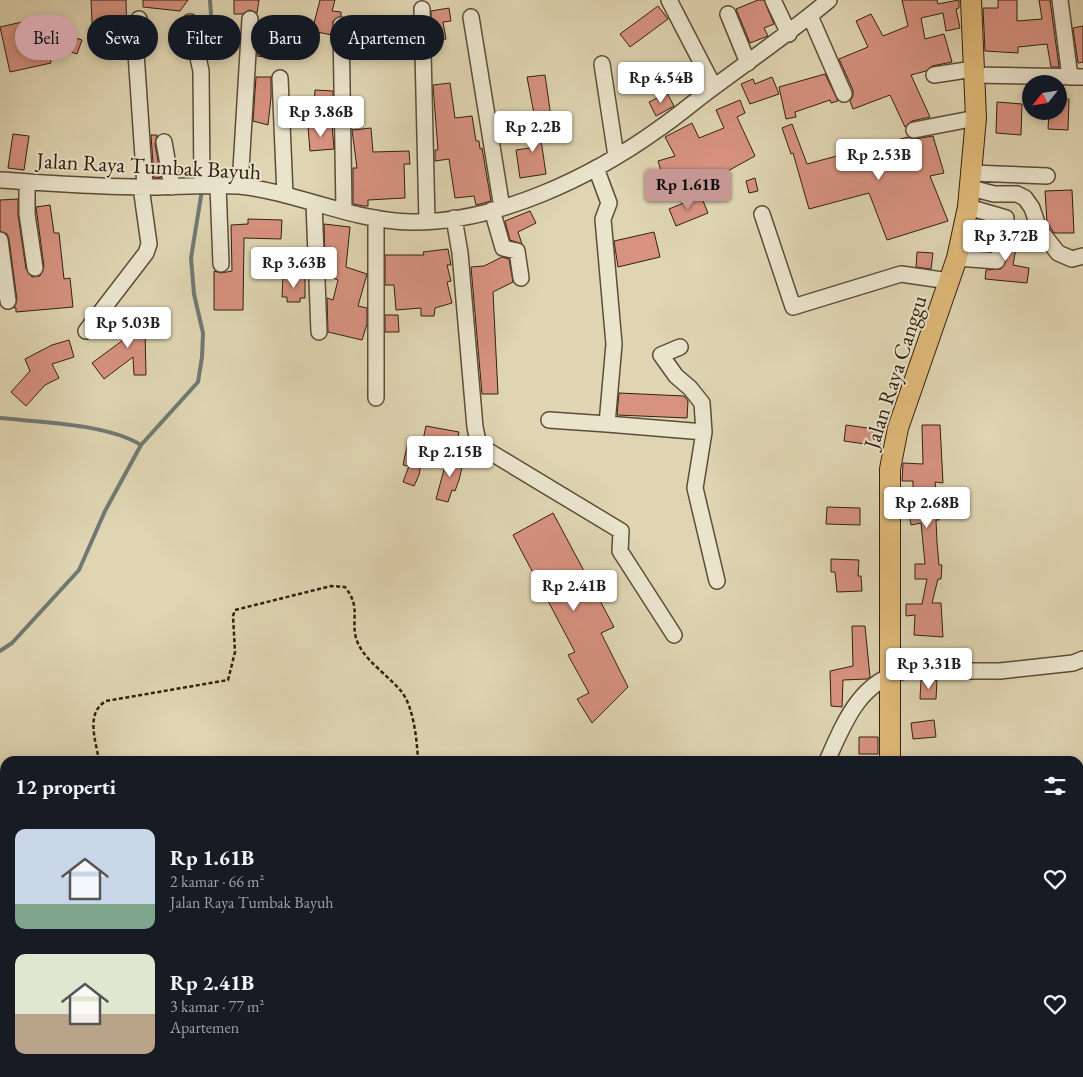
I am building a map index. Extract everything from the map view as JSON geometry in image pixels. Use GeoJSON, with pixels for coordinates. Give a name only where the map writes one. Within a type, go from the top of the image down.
{"type":"FeatureCollection","features":[{"type":"Feature","properties":{"kind":"main road","name":"Jalan Raya Canggu"},"geometry":{"type":"LineString","coordinates":[[890,756],[890,469],[893,445],[957,258],[970,189],[976,118],[970,0]]}},
{"type":"Feature","properties":{"kind":"street"},"geometry":{"type":"LineString","coordinates":[[669,0],[714,87]]}},
{"type":"Feature","properties":{"kind":"street"},"geometry":{"type":"LineString","coordinates":[[773,0],[788,34]]}},
{"type":"Feature","properties":{"kind":"street","name":"Jalan Raya Tumbak Bayuh"},"geometry":{"type":"LineString","coordinates":[[0,180],[73,186],[240,186],[285,195],[376,218],[412,222],[454,218],[497,209],[574,179],[616,156],[660,128],[788,34],[829,0]]}},
{"type":"Feature","properties":{"kind":"street"},"geometry":{"type":"LineString","coordinates":[[934,75],[973,72],[1076,77],[1060,0]]}},
{"type":"Feature","properties":{"kind":"street"},"geometry":{"type":"LineString","coordinates":[[422,9],[428,221]]}},
{"type":"Feature","properties":{"kind":"street"},"geometry":{"type":"LineString","coordinates":[[728,14],[748,63]]}},
{"type":"Feature","properties":{"kind":"street"},"geometry":{"type":"LineString","coordinates":[[810,16],[844,94]]}},
{"type":"Feature","properties":{"kind":"street"},"geometry":{"type":"LineString","coordinates":[[471,17],[504,248],[517,252],[521,278]]}},
{"type":"Feature","properties":{"kind":"street"},"geometry":{"type":"LineString","coordinates":[[240,186],[250,19]]}},
{"type":"Feature","properties":{"kind":"street"},"geometry":{"type":"LineString","coordinates":[[86,331],[146,253],[149,244],[143,187],[136,60]]}},
{"type":"Feature","properties":{"kind":"street"},"geometry":{"type":"LineString","coordinates":[[199,60],[221,264]]}},
{"type":"Feature","properties":{"kind":"street"},"geometry":{"type":"LineString","coordinates":[[342,60],[344,210]]}},
{"type":"Feature","properties":{"kind":"street"},"geometry":{"type":"LineString","coordinates":[[602,64],[616,156]]}},
{"type":"Feature","properties":{"kind":"street"},"geometry":{"type":"LineString","coordinates":[[280,78],[285,195]]}},
{"type":"Feature","properties":{"kind":"street"},"geometry":{"type":"LineString","coordinates":[[914,130],[976,118]]}},
{"type":"Feature","properties":{"kind":"street"},"geometry":{"type":"LineString","coordinates":[[164,142],[172,187]]}},
{"type":"Feature","properties":{"kind":"street"},"geometry":{"type":"LineString","coordinates":[[596,168],[609,203],[602,219],[614,344],[607,424]]}},
{"type":"Feature","properties":{"kind":"street"},"geometry":{"type":"LineString","coordinates":[[970,189],[1047,176]]}},
{"type":"Feature","properties":{"kind":"street"},"geometry":{"type":"LineString","coordinates":[[27,182],[27,214],[35,268]]}},
{"type":"Feature","properties":{"kind":"street"},"geometry":{"type":"LineString","coordinates":[[970,189],[1006,218],[1003,235]]}},
{"type":"Feature","properties":{"kind":"street"},"geometry":{"type":"LineString","coordinates":[[970,189],[994,194],[1017,194],[1025,198],[1032,208],[1039,229],[1058,253],[1072,259],[1083,256]]}},
{"type":"Feature","properties":{"kind":"street"},"geometry":{"type":"LineString","coordinates":[[314,203],[319,332]]}},
{"type":"Feature","properties":{"kind":"street"},"geometry":{"type":"LineString","coordinates":[[762,214],[792,307],[901,274],[949,281]]}},
{"type":"Feature","properties":{"kind":"street"},"geometry":{"type":"LineString","coordinates":[[376,218],[376,398]]}},
{"type":"Feature","properties":{"kind":"street"},"geometry":{"type":"LineString","coordinates":[[454,218],[460,252],[475,427],[478,440],[485,449],[622,531],[620,551],[674,635]]}},
{"type":"Feature","properties":{"kind":"street"},"geometry":{"type":"LineString","coordinates":[[0,240],[8,301]]}},
{"type":"Feature","properties":{"kind":"street"},"geometry":{"type":"LineString","coordinates":[[957,258],[997,261],[998,257]]}},
{"type":"Feature","properties":{"kind":"street"},"geometry":{"type":"LineString","coordinates":[[680,346],[660,355],[676,376],[690,388],[702,404],[704,432],[695,488],[717,581]]}},
{"type":"Feature","properties":{"kind":"street"},"geometry":{"type":"LineString","coordinates":[[549,420],[704,432]]}},
{"type":"Feature","properties":{"kind":"street"},"geometry":{"type":"LineString","coordinates":[[829,756],[852,707],[863,694],[890,674],[904,671],[1000,671],[1073,663],[1083,659]]}},
{"type":"Feature","properties":{"kind":"path"},"geometry":{"type":"LineString","coordinates":[[98,756],[93,718],[95,710],[100,704],[106,701],[228,680],[235,652],[233,616],[235,610],[331,586],[345,587],[353,596],[356,609],[356,638],[364,652],[403,693],[414,722],[417,756]]}},
{"type":"Feature","properties":{"kind":"building"},"geometry":{"type":"Polygon","coordinates":[[[91,0],[126,0],[126,15],[92,15],[91,0]]]}},
{"type":"Feature","properties":{"kind":"building"},"geometry":{"type":"Polygon","coordinates":[[[143,0],[188,0],[180,11],[143,7],[143,0]]]}},
{"type":"Feature","properties":{"kind":"building"},"geometry":{"type":"Polygon","coordinates":[[[234,0],[259,0],[257,13],[250,10],[242,14],[234,14],[234,0]]]}},
{"type":"Feature","properties":{"kind":"building"},"geometry":{"type":"Polygon","coordinates":[[[320,0],[335,0],[332,11],[341,12],[341,15],[330,15],[330,35],[320,33],[320,15],[316,15],[320,0]]]}},
{"type":"Feature","properties":{"kind":"building"},"geometry":{"type":"Polygon","coordinates":[[[758,0],[764,0],[774,24],[764,28],[768,36],[750,43],[736,9],[758,0]]]}},
{"type":"Feature","properties":{"kind":"building"},"geometry":{"type":"Polygon","coordinates":[[[902,0],[937,0],[938,4],[959,0],[959,8],[956,9],[960,28],[946,31],[943,13],[921,18],[925,39],[944,34],[952,62],[932,66],[926,71],[911,75],[930,117],[912,121],[905,127],[890,95],[853,109],[850,101],[853,96],[853,90],[839,59],[868,47],[856,21],[871,14],[883,36],[908,26],[902,0]]]}},
{"type":"Feature","properties":{"kind":"building"},"geometry":{"type":"Polygon","coordinates":[[[998,0],[1017,0],[1017,21],[1042,19],[1039,0],[1050,0],[1059,67],[1051,67],[1047,44],[1018,47],[1018,53],[985,51],[983,8],[998,8],[998,0]]]}},
{"type":"Feature","properties":{"kind":"building"},"geometry":{"type":"Polygon","coordinates":[[[658,6],[668,19],[630,47],[620,34],[658,6]]]}},
{"type":"Feature","properties":{"kind":"building"},"geometry":{"type":"Polygon","coordinates":[[[449,8],[451,21],[444,22],[444,15],[431,15],[431,11],[449,8]]]}},
{"type":"Feature","properties":{"kind":"building"},"geometry":{"type":"Polygon","coordinates":[[[15,24],[15,60],[50,60],[51,63],[10,72],[0,27],[15,24]]]}},
{"type":"Feature","properties":{"kind":"building"},"geometry":{"type":"Polygon","coordinates":[[[1083,26],[1083,62],[1078,63],[1073,28],[1083,26]]]}},
{"type":"Feature","properties":{"kind":"building"},"geometry":{"type":"Polygon","coordinates":[[[77,38],[82,40],[77,54],[77,38]]]}},
{"type":"Feature","properties":{"kind":"building"},"geometry":{"type":"Polygon","coordinates":[[[696,73],[702,84],[689,94],[681,82],[696,73]]]}},
{"type":"Feature","properties":{"kind":"building"},"geometry":{"type":"Polygon","coordinates":[[[825,74],[838,101],[831,103],[830,100],[795,112],[796,117],[786,119],[779,87],[825,74]]]}},
{"type":"Feature","properties":{"kind":"building"},"geometry":{"type":"Polygon","coordinates":[[[545,75],[551,117],[535,119],[527,77],[545,75]]]}},
{"type":"Feature","properties":{"kind":"building"},"geometry":{"type":"Polygon","coordinates":[[[256,77],[271,77],[268,125],[253,121],[256,77]]]}},
{"type":"Feature","properties":{"kind":"building"},"geometry":{"type":"Polygon","coordinates":[[[772,77],[779,94],[750,104],[741,84],[753,79],[755,84],[772,77]]]}},
{"type":"Feature","properties":{"kind":"building"},"geometry":{"type":"Polygon","coordinates":[[[450,83],[455,118],[472,116],[476,141],[479,141],[480,149],[482,148],[491,201],[476,205],[474,196],[455,198],[449,159],[435,161],[435,150],[438,150],[433,85],[450,83]]]}},
{"type":"Feature","properties":{"kind":"building"},"geometry":{"type":"Polygon","coordinates":[[[315,90],[333,91],[333,109],[314,108],[315,90]]]}},
{"type":"Feature","properties":{"kind":"building"},"geometry":{"type":"Polygon","coordinates":[[[667,93],[674,106],[656,116],[649,102],[667,93]]]}},
{"type":"Feature","properties":{"kind":"building"},"geometry":{"type":"Polygon","coordinates":[[[1069,99],[1068,130],[1048,129],[1048,120],[1068,120],[1069,99]]]}},
{"type":"Feature","properties":{"kind":"building"},"geometry":{"type":"Polygon","coordinates":[[[740,100],[745,113],[737,117],[755,156],[715,178],[697,181],[696,175],[665,184],[658,161],[675,156],[665,137],[692,123],[699,138],[724,128],[716,110],[740,100]]]}},
{"type":"Feature","properties":{"kind":"building"},"geometry":{"type":"Polygon","coordinates":[[[997,102],[1022,104],[1021,135],[996,133],[997,102]]]}},
{"type":"Feature","properties":{"kind":"building"},"geometry":{"type":"Polygon","coordinates":[[[543,123],[546,139],[541,140],[546,174],[520,178],[516,150],[530,148],[526,125],[543,123]]]}},
{"type":"Feature","properties":{"kind":"building"},"geometry":{"type":"Polygon","coordinates":[[[332,124],[334,149],[310,151],[308,127],[332,124]]]}},
{"type":"Feature","properties":{"kind":"building"},"geometry":{"type":"Polygon","coordinates":[[[792,124],[807,164],[908,137],[915,139],[933,136],[944,173],[930,176],[948,221],[887,240],[869,193],[809,209],[793,153],[791,154],[782,128],[792,124]]]}},
{"type":"Feature","properties":{"kind":"building"},"geometry":{"type":"Polygon","coordinates":[[[371,128],[373,152],[409,151],[410,164],[404,164],[405,198],[368,200],[368,206],[364,206],[353,204],[353,168],[357,168],[352,130],[371,128]]]}},
{"type":"Feature","properties":{"kind":"building"},"geometry":{"type":"Polygon","coordinates":[[[13,134],[29,136],[24,170],[8,168],[13,134]]]}},
{"type":"Feature","properties":{"kind":"building"},"geometry":{"type":"Polygon","coordinates":[[[151,135],[157,135],[155,144],[161,177],[154,178],[151,135]]]}},
{"type":"Feature","properties":{"kind":"building"},"geometry":{"type":"Polygon","coordinates":[[[755,178],[758,191],[749,193],[746,181],[755,178]]]}},
{"type":"Feature","properties":{"kind":"building"},"geometry":{"type":"Polygon","coordinates":[[[1072,190],[1074,233],[1054,233],[1047,222],[1045,191],[1072,190]]]}},
{"type":"Feature","properties":{"kind":"building"},"geometry":{"type":"Polygon","coordinates":[[[701,196],[708,213],[676,226],[669,209],[701,196]]]}},
{"type":"Feature","properties":{"kind":"building"},"geometry":{"type":"Polygon","coordinates":[[[18,199],[18,215],[26,269],[32,277],[40,276],[44,267],[36,207],[50,205],[54,233],[59,233],[64,279],[70,278],[73,307],[16,312],[16,308],[14,308],[17,300],[9,239],[7,234],[0,231],[0,200],[18,199]]]}},
{"type":"Feature","properties":{"kind":"building"},"geometry":{"type":"Polygon","coordinates":[[[530,211],[536,223],[518,232],[522,244],[510,240],[505,221],[530,211]]]}},
{"type":"Feature","properties":{"kind":"building"},"geometry":{"type":"Polygon","coordinates":[[[248,219],[282,220],[281,239],[244,238],[243,310],[214,310],[214,271],[221,273],[232,271],[231,225],[248,224],[248,219]]]}},
{"type":"Feature","properties":{"kind":"building"},"geometry":{"type":"Polygon","coordinates":[[[324,224],[350,227],[346,267],[367,274],[358,306],[367,308],[367,324],[362,340],[328,332],[327,298],[333,300],[338,280],[328,276],[334,257],[325,256],[324,224]]]}},
{"type":"Feature","properties":{"kind":"building"},"geometry":{"type":"Polygon","coordinates":[[[654,232],[660,257],[618,267],[614,241],[654,232]]]}},
{"type":"Feature","properties":{"kind":"building"},"geometry":{"type":"Polygon","coordinates":[[[987,232],[994,233],[994,239],[1001,244],[1007,244],[1012,236],[1018,237],[1013,265],[1029,268],[1027,283],[985,279],[986,270],[1001,269],[1007,259],[1005,251],[1001,248],[984,251],[987,232]]]}},
{"type":"Feature","properties":{"kind":"building"},"geometry":{"type":"Polygon","coordinates":[[[448,249],[451,265],[447,265],[451,281],[447,282],[452,303],[435,308],[434,316],[421,316],[421,308],[396,310],[394,285],[385,285],[385,255],[424,255],[423,252],[448,249]]]}},
{"type":"Feature","properties":{"kind":"building"},"geometry":{"type":"Polygon","coordinates":[[[917,252],[933,253],[931,269],[916,267],[917,252]]]}},
{"type":"Feature","properties":{"kind":"building"},"geometry":{"type":"Polygon","coordinates":[[[502,257],[509,259],[513,282],[493,292],[498,394],[482,394],[471,267],[484,266],[502,257]]]}},
{"type":"Feature","properties":{"kind":"building"},"geometry":{"type":"Polygon","coordinates":[[[283,277],[305,277],[305,298],[300,298],[300,302],[287,302],[287,297],[282,297],[283,277]]]}},
{"type":"Feature","properties":{"kind":"building"},"geometry":{"type":"Polygon","coordinates":[[[149,313],[150,331],[145,331],[146,375],[134,375],[133,357],[104,379],[92,363],[130,335],[129,314],[149,313]]]}},
{"type":"Feature","properties":{"kind":"building"},"geometry":{"type":"Polygon","coordinates":[[[385,315],[398,315],[399,332],[385,332],[385,315]]]}},
{"type":"Feature","properties":{"kind":"building"},"geometry":{"type":"Polygon","coordinates":[[[69,340],[74,357],[52,364],[59,378],[45,385],[26,406],[11,392],[30,371],[25,359],[52,345],[69,340]]]}},
{"type":"Feature","properties":{"kind":"building"},"geometry":{"type":"Polygon","coordinates":[[[619,393],[684,396],[688,401],[687,418],[617,415],[619,393]]]}},
{"type":"Feature","properties":{"kind":"building"},"geometry":{"type":"Polygon","coordinates":[[[846,425],[882,430],[880,446],[844,441],[846,425]]]}},
{"type":"Feature","properties":{"kind":"building"},"geometry":{"type":"Polygon","coordinates":[[[922,425],[940,425],[943,483],[935,482],[939,520],[936,520],[937,542],[939,565],[942,565],[941,579],[938,579],[932,603],[941,603],[943,637],[914,635],[915,615],[906,616],[906,604],[922,604],[927,579],[915,579],[915,564],[925,564],[921,523],[911,525],[908,509],[913,508],[913,481],[902,481],[903,463],[923,464],[922,425]]]}},
{"type":"Feature","properties":{"kind":"building"},"geometry":{"type":"Polygon","coordinates":[[[426,426],[459,432],[456,446],[423,440],[426,426]]]}},
{"type":"Feature","properties":{"kind":"building"},"geometry":{"type":"Polygon","coordinates":[[[419,441],[425,442],[419,475],[414,486],[403,482],[409,466],[403,465],[408,442],[418,444],[419,441]]]}},
{"type":"Feature","properties":{"kind":"building"},"geometry":{"type":"Polygon","coordinates":[[[448,455],[464,459],[455,491],[452,490],[448,502],[436,499],[448,455]]]}},
{"type":"Feature","properties":{"kind":"building"},"geometry":{"type":"Polygon","coordinates":[[[827,507],[860,508],[860,525],[826,524],[827,507]]]}},
{"type":"Feature","properties":{"kind":"building"},"geometry":{"type":"Polygon","coordinates":[[[553,513],[614,627],[601,633],[628,687],[592,723],[577,699],[589,693],[568,655],[575,652],[513,535],[553,513]]]}},
{"type":"Feature","properties":{"kind":"building"},"geometry":{"type":"Polygon","coordinates":[[[831,559],[859,560],[858,576],[861,576],[862,591],[837,592],[835,572],[831,572],[831,559]]]}},
{"type":"Feature","properties":{"kind":"building"},"geometry":{"type":"Polygon","coordinates":[[[852,626],[865,626],[870,677],[867,679],[843,680],[842,707],[831,706],[830,671],[853,666],[852,626]]]}},
{"type":"Feature","properties":{"kind":"building"},"geometry":{"type":"Polygon","coordinates":[[[921,680],[937,680],[936,699],[920,699],[921,680]]]}},
{"type":"Feature","properties":{"kind":"building"},"geometry":{"type":"Polygon","coordinates":[[[934,720],[936,737],[913,739],[911,723],[934,720]]]}},
{"type":"Feature","properties":{"kind":"building"},"geometry":{"type":"Polygon","coordinates":[[[859,737],[878,737],[878,754],[859,754],[859,737]]]}},
{"type":"Feature","properties":{"kind":"waterway"},"geometry":{"type":"LineString","coordinates":[[206,66],[206,53],[212,29],[210,0]]}},
{"type":"Feature","properties":{"kind":"waterway"},"geometry":{"type":"LineString","coordinates":[[0,651],[12,643],[79,570],[105,511],[141,445],[198,382],[203,333],[194,294],[191,258],[202,190]]}},
{"type":"Feature","properties":{"kind":"waterway"},"geometry":{"type":"LineString","coordinates":[[0,418],[92,428],[111,432],[141,445]]}},
{"type":"Feature","properties":{"kind":"tunnel"},"geometry":{"type":"LineString","coordinates":[[998,257],[1003,235]]}}]}
